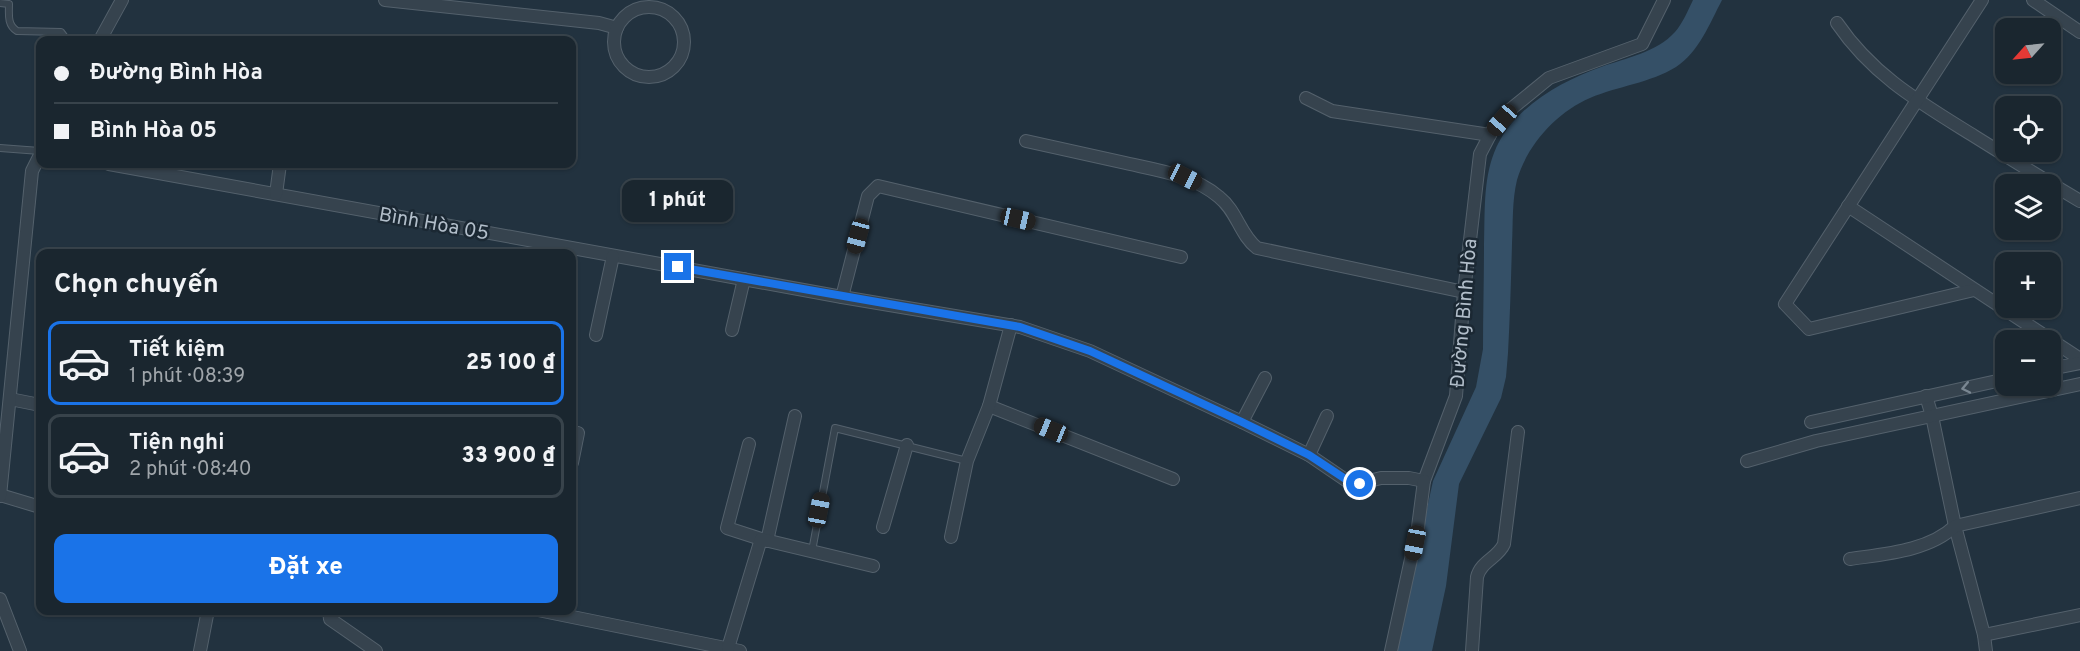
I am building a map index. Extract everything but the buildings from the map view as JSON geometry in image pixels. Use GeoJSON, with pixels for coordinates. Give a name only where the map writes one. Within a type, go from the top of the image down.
{"type":"FeatureCollection","features":[{"type":"Feature","properties":{"kind":"street"},"geometry":{"type":"LineString","coordinates":[[102,36],[122,0]]}},
{"type":"Feature","properties":{"kind":"street"},"geometry":{"type":"LineString","coordinates":[[385,0],[599,23],[617,27]]}},
{"type":"Feature","properties":{"kind":"street","name":"Đường Bình Hòa"},"geometry":{"type":"LineString","coordinates":[[1391,651],[1418,527],[1424,481],[1456,396],[1464,292],[1480,154],[1490,135],[1511,109],[1549,78],[1642,44],[1664,0]]}},
{"type":"Feature","properties":{"kind":"street"},"geometry":{"type":"LineString","coordinates":[[1974,290],[1809,329],[1785,304],[1982,0]]}},
{"type":"Feature","properties":{"kind":"street"},"geometry":{"type":"LineString","coordinates":[[2033,0],[2080,32]]}},
{"type":"Feature","properties":{"kind":"street"},"geometry":{"type":"LineString","coordinates":[[649,7],[668,13],[680,28],[683,38],[680,57],[667,72],[658,76],[639,76],[630,72],[617,57],[614,37],[617,27],[622,19],[639,9],[649,7]]}},
{"type":"Feature","properties":{"kind":"street"},"geometry":{"type":"LineString","coordinates":[[1837,23],[1864,57],[1917,101],[2080,201]]}},
{"type":"Feature","properties":{"kind":"street"},"geometry":{"type":"LineString","coordinates":[[1306,98],[1332,111],[1490,135]]}},
{"type":"Feature","properties":{"kind":"street"},"geometry":{"type":"LineString","coordinates":[[1026,141],[1185,177],[1210,189],[1221,198],[1234,214],[1248,240],[1257,248],[1464,292]]}},
{"type":"Feature","properties":{"kind":"street"},"geometry":{"type":"LineString","coordinates":[[36,162],[32,171],[0,496],[36,506]]}},
{"type":"Feature","properties":{"kind":"street","name":"Bình Hòa 05"},"geometry":{"type":"LineString","coordinates":[[131,168],[575,249]]}},
{"type":"Feature","properties":{"kind":"street"},"geometry":{"type":"LineString","coordinates":[[276,194],[279,168]]}},
{"type":"Feature","properties":{"kind":"street"},"geometry":{"type":"LineString","coordinates":[[842,297],[868,195],[878,186],[1181,257]]}},
{"type":"Feature","properties":{"kind":"street"},"geometry":{"type":"LineString","coordinates":[[1848,206],[2080,361]]}},
{"type":"Feature","properties":{"kind":"street","name":"Bình Hòa 05"},"geometry":{"type":"LineString","coordinates":[[576,249],[1011,325],[1090,351],[1242,422]]}},
{"type":"Feature","properties":{"kind":"street"},"geometry":{"type":"LineString","coordinates":[[596,335],[613,256]]}},
{"type":"Feature","properties":{"kind":"street"},"geometry":{"type":"LineString","coordinates":[[732,330],[744,279]]}},
{"type":"Feature","properties":{"kind":"street"},"geometry":{"type":"LineString","coordinates":[[951,537],[967,461],[989,406],[1011,325]]}},
{"type":"Feature","properties":{"kind":"street"},"geometry":{"type":"LineString","coordinates":[[2061,366],[2080,361]]}},
{"type":"Feature","properties":{"kind":"street"},"geometry":{"type":"LineString","coordinates":[[1265,378],[1242,422],[1309,455],[1353,484],[1381,478],[1409,478],[1424,481]]}},
{"type":"Feature","properties":{"kind":"street"},"geometry":{"type":"LineString","coordinates":[[1811,422],[1995,381]]}},
{"type":"Feature","properties":{"kind":"street"},"geometry":{"type":"LineString","coordinates":[[1748,461],[1816,441],[2080,384]]}},
{"type":"Feature","properties":{"kind":"street"},"geometry":{"type":"LineString","coordinates":[[1926,396],[1955,526],[1984,634],[1986,651]]}},
{"type":"Feature","properties":{"kind":"street"},"geometry":{"type":"LineString","coordinates":[[10,399],[36,404]]}},
{"type":"Feature","properties":{"kind":"street"},"geometry":{"type":"LineString","coordinates":[[989,406],[1173,478]]}},
{"type":"Feature","properties":{"kind":"street"},"geometry":{"type":"LineString","coordinates":[[560,615],[734,650],[795,416]]}},
{"type":"Feature","properties":{"kind":"street"},"geometry":{"type":"LineString","coordinates":[[1309,455],[1327,416]]}},
{"type":"Feature","properties":{"kind":"street"},"geometry":{"type":"LineString","coordinates":[[1472,651],[1477,577],[1481,566],[1499,552],[1504,544],[1518,432]]}},
{"type":"Feature","properties":{"kind":"street"},"geometry":{"type":"LineString","coordinates":[[576,443],[578,433]]}},
{"type":"Feature","properties":{"kind":"street"},"geometry":{"type":"LineString","coordinates":[[749,444],[727,528],[764,540],[873,566]]}},
{"type":"Feature","properties":{"kind":"street"},"geometry":{"type":"LineString","coordinates":[[883,527],[907,445]]}},
{"type":"Feature","properties":{"kind":"street"},"geometry":{"type":"LineString","coordinates":[[1850,559],[1887,554],[1917,546],[1946,535],[1955,526],[2080,498]]}},
{"type":"Feature","properties":{"kind":"street"},"geometry":{"type":"LineString","coordinates":[[0,599],[20,651]]}},
{"type":"Feature","properties":{"kind":"street"},"geometry":{"type":"LineString","coordinates":[[200,651],[207,615]]}},
{"type":"Feature","properties":{"kind":"street"},"geometry":{"type":"LineString","coordinates":[[330,615],[330,618],[376,651]]}},
{"type":"Feature","properties":{"kind":"street"},"geometry":{"type":"LineString","coordinates":[[1984,634],[2080,615]]}},
{"type":"Feature","properties":{"kind":"street"},"geometry":{"type":"LineString","coordinates":[[1978,651],[1984,634]]}},
{"type":"Feature","properties":{"kind":"lane"},"geometry":{"type":"LineString","coordinates":[[0,3],[9,4],[9,21],[12,28],[17,31],[61,32],[64,36]]}},
{"type":"Feature","properties":{"kind":"lane"},"geometry":{"type":"LineString","coordinates":[[0,148],[36,152]]}},
{"type":"Feature","properties":{"kind":"lane"},"geometry":{"type":"LineString","coordinates":[[812,551],[835,428],[967,461]]}},
{"type":"Feature","properties":{"kind":"water"},"geometry":{"type":"Polygon","coordinates":[[[1693,0],[1722,0],[1703,36],[1684,61],[1656,77],[1601,94],[1578,104],[1545,131],[1528,154],[1522,167],[1515,188],[1513,204],[1508,353],[1501,398],[1459,484],[1446,586],[1432,651],[1396,651],[1433,481],[1476,387],[1483,349],[1485,198],[1494,153],[1512,123],[1538,99],[1585,73],[1641,54],[1659,45],[1678,28],[1693,0]]]}},
{"type":"Feature","properties":{"kind":"route"},"geometry":{"type":"LineString","coordinates":[[678,267],[1020,327],[1090,351],[1309,455],[1353,484],[1360,484]]}}]}
